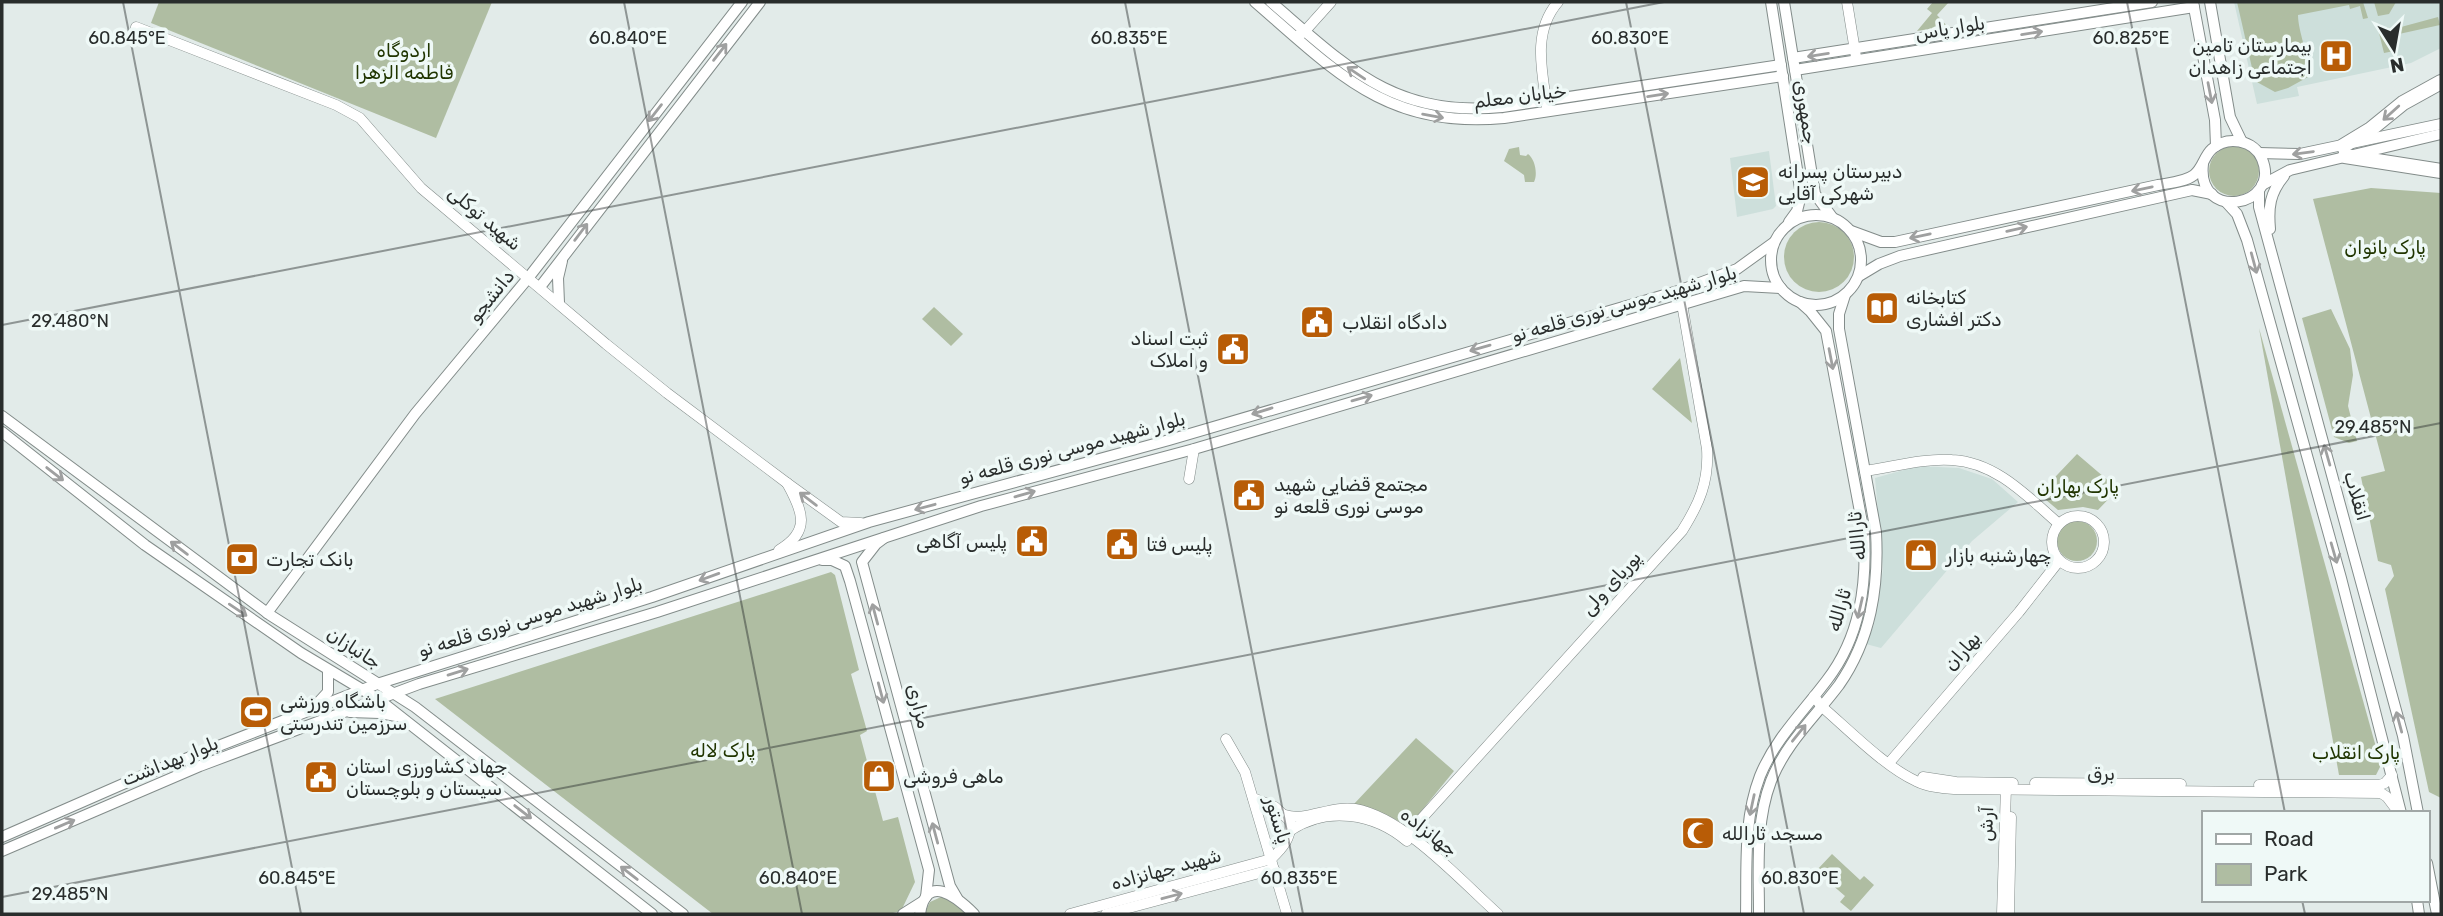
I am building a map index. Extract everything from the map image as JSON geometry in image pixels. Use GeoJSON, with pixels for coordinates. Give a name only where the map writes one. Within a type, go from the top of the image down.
{"type":"FeatureCollection","features":[{"type":"Feature","properties":{"kind":"highway"},"geometry":{"type":"LineString","coordinates":[[2344,151],[2403,103],[2441,82]]}},
{"type":"Feature","properties":{"kind":"highway"},"geometry":{"type":"LineString","coordinates":[[2344,151],[2441,171]]}},
{"type":"Feature","properties":{"kind":"main road","name":"دانشجو"},"geometry":{"type":"LineString","coordinates":[[267,612],[415,414],[529,277],[742,2]]}},
{"type":"Feature","properties":{"kind":"main road","name":"دانشجو"},"geometry":{"type":"LineString","coordinates":[[540,287],[760,2]]}},
{"type":"Feature","properties":{"kind":"main road","name":"خیابان معلم"},"geometry":{"type":"LineString","coordinates":[[1255,2],[1300,32]]}},
{"type":"Feature","properties":{"kind":"main road","name":"خیابان معلم"},"geometry":{"type":"LineString","coordinates":[[1271,2],[1356,85],[1390,104],[1418,114],[1473,121],[1547,106],[1782,71]]}},
{"type":"Feature","properties":{"kind":"main road","name":"جمهوری"},"geometry":{"type":"LineString","coordinates":[[1771,2],[1801,195],[1797,211],[1787,224]]}},
{"type":"Feature","properties":{"kind":"main road","name":"جمهوری"},"geometry":{"type":"LineString","coordinates":[[1784,2],[1815,194],[1832,217]]}},
{"type":"Feature","properties":{"kind":"main road","name":"بلوار یاس"},"geometry":{"type":"LineString","coordinates":[[1908,47],[2152,2]]}},
{"type":"Feature","properties":{"kind":"main road"},"geometry":{"type":"LineString","coordinates":[[2210,2],[2231,117],[2242,142]]}},
{"type":"Feature","properties":{"kind":"main road"},"geometry":{"type":"LineString","coordinates":[[2193,5],[2215,120],[2216,146]]}},
{"type":"Feature","properties":{"kind":"main road","name":"بلوار یاس"},"geometry":{"type":"LineString","coordinates":[[1794,64],[2193,5]]}},
{"type":"Feature","properties":{"kind":"main road"},"geometry":{"type":"LineString","coordinates":[[2215,120],[2231,117]]}},
{"type":"Feature","properties":{"kind":"main road"},"geometry":{"type":"LineString","coordinates":[[2441,124],[2344,151],[2290,170],[2246,200],[2226,202],[2211,194],[2192,190],[1913,253],[1879,264],[1858,276],[1845,295],[1823,304],[1800,302],[1781,288],[1771,267],[1773,243],[1787,224],[1809,215],[1832,217],[1851,231],[1881,242],[1895,242],[2191,177],[2216,146],[2228,141],[2242,142],[2259,153],[2300,155],[2344,151],[2441,134]]}},
{"type":"Feature","properties":{"kind":"main road"},"geometry":{"type":"LineString","coordinates":[[2259,153],[2265,169],[2260,188]]}},
{"type":"Feature","properties":{"kind":"main road"},"geometry":{"type":"LineString","coordinates":[[2203,164],[2203,181],[2211,194]]}},
{"type":"Feature","properties":{"kind":"main road"},"geometry":{"type":"LineString","coordinates":[[2272,256],[2269,201],[2276,186],[2290,170]]}},
{"type":"Feature","properties":{"kind":"main road","name":"انقلاب"},"geometry":{"type":"LineString","coordinates":[[2260,188],[2259,207],[2361,575],[2403,736],[2418,811]]}},
{"type":"Feature","properties":{"kind":"main road","name":"انقلاب"},"geometry":{"type":"LineString","coordinates":[[2226,202],[2237,214],[2247,240],[2342,578],[2400,811]]}},
{"type":"Feature","properties":{"kind":"main road"},"geometry":{"type":"LineString","coordinates":[[1851,231],[1861,253],[1858,276]]}},
{"type":"Feature","properties":{"kind":"main road","name":"بلوار شهید موسی نوری قلعه نو"},"geometry":{"type":"LineString","coordinates":[[376,684],[652,597],[869,522],[1169,440],[1678,291],[1737,268],[1773,243]]}},
{"type":"Feature","properties":{"kind":"main road"},"geometry":{"type":"LineString","coordinates":[[559,303],[558,278],[564,255]]}},
{"type":"Feature","properties":{"kind":"main road"},"geometry":{"type":"LineString","coordinates":[[1737,268],[1744,277],[1744,286]]}},
{"type":"Feature","properties":{"kind":"main road","name":"بلوار شهید موسی نوری قلعه نو"},"geometry":{"type":"LineString","coordinates":[[393,693],[657,612],[891,534],[1045,488],[1194,449],[1744,286],[1781,288]]}},
{"type":"Feature","properties":{"kind":"main road","name":"ثاراالله"},"geometry":{"type":"LineString","coordinates":[[1759,914],[1759,838],[1762,811],[1770,783],[1791,743],[1839,685],[1854,659],[1868,626],[1875,594],[1878,562],[1876,532],[1859,472],[1839,330],[1839,314],[1845,295]]}},
{"type":"Feature","properties":{"kind":"main road","name":"ثارالله"},"geometry":{"type":"LineString","coordinates":[[1746,914],[1748,838],[1751,809],[1759,779],[1781,736],[1829,678],[1843,654],[1857,622],[1864,593],[1866,562],[1859,472],[1826,331],[1800,302]]}},
{"type":"Feature","properties":{"kind":"main road","name":"جانبازان"},"geometry":{"type":"LineString","coordinates":[[2,416],[267,612],[415,707],[683,914]]}},
{"type":"Feature","properties":{"kind":"main road","name":"جانبازان"},"geometry":{"type":"LineString","coordinates":[[2,432],[145,545],[328,670],[378,699],[401,716],[652,914]]}},
{"type":"Feature","properties":{"kind":"main road"},"geometry":{"type":"LineString","coordinates":[[845,566],[852,562],[862,562],[876,544],[891,534]]}},
{"type":"Feature","properties":{"kind":"main road"},"geometry":{"type":"LineString","coordinates":[[813,560],[832,560],[845,566],[928,864],[929,880],[920,914]]}},
{"type":"Feature","properties":{"kind":"main road","name":"مزاری"},"geometry":{"type":"LineString","coordinates":[[862,562],[950,886],[957,898]]}},
{"type":"Feature","properties":{"kind":"main road"},"geometry":{"type":"LineString","coordinates":[[202,583],[211,571]]}},
{"type":"Feature","properties":{"kind":"main road"},"geometry":{"type":"LineString","coordinates":[[2342,578],[2361,575]]}},
{"type":"Feature","properties":{"kind":"main road"},"geometry":{"type":"LineString","coordinates":[[652,597],[657,612]]}},
{"type":"Feature","properties":{"kind":"main road"},"geometry":{"type":"LineString","coordinates":[[311,709],[328,692],[328,670]]}},
{"type":"Feature","properties":{"kind":"main road","name":"بلوار بهداشت"},"geometry":{"type":"LineString","coordinates":[[2,837],[139,778],[376,684]]}},
{"type":"Feature","properties":{"kind":"main road"},"geometry":{"type":"LineString","coordinates":[[415,707],[419,684]]}},
{"type":"Feature","properties":{"kind":"main road","name":"بلوار بهداشت"},"geometry":{"type":"LineString","coordinates":[[2,851],[145,790],[393,693]]}},
{"type":"Feature","properties":{"kind":"main road"},"geometry":{"type":"LineString","coordinates":[[340,712],[401,716]]}},
{"type":"Feature","properties":{"kind":"main road"},"geometry":{"type":"LineString","coordinates":[[139,778],[145,790]]}},
{"type":"Feature","properties":{"kind":"main road"},"geometry":{"type":"LineString","coordinates":[[2429,873],[2437,914]]}},
{"type":"Feature","properties":{"kind":"main road"},"geometry":{"type":"LineString","coordinates":[[902,914],[939,891],[946,891],[975,914]]}},
{"type":"Feature","properties":{"kind":"street"},"geometry":{"type":"LineString","coordinates":[[1300,32],[1322,2]]}},
{"type":"Feature","properties":{"kind":"street"},"geometry":{"type":"LineString","coordinates":[[1300,32],[1331,2]]}},
{"type":"Feature","properties":{"kind":"street"},"geometry":{"type":"LineString","coordinates":[[1547,106],[1540,59],[1541,40],[1545,23],[1558,2]]}},
{"type":"Feature","properties":{"kind":"street"},"geometry":{"type":"LineString","coordinates":[[1847,2],[1859,54]]}},
{"type":"Feature","properties":{"kind":"street"},"geometry":{"type":"LineString","coordinates":[[1854,2],[1859,54]]}},
{"type":"Feature","properties":{"kind":"street","name":"شهید توکلی"},"geometry":{"type":"LineString","coordinates":[[136,27],[336,105],[360,118],[421,188],[667,393],[841,522],[869,522]]}},
{"type":"Feature","properties":{"kind":"street","name":"پوریای ولی"},"geometry":{"type":"LineString","coordinates":[[1406,835],[1682,531],[1696,510],[1705,486],[1707,449],[1682,304]]}},
{"type":"Feature","properties":{"kind":"street"},"geometry":{"type":"LineString","coordinates":[[1189,479],[1194,449]]}},
{"type":"Feature","properties":{"kind":"street"},"geometry":{"type":"LineString","coordinates":[[1859,472],[1938,460],[1971,462],[1994,472],[2059,524]]}},
{"type":"Feature","properties":{"kind":"street"},"geometry":{"type":"LineString","coordinates":[[770,555],[787,545],[803,519],[800,506],[787,483]]}},
{"type":"Feature","properties":{"kind":"street"},"geometry":{"type":"LineString","coordinates":[[2073,516],[2089,518],[2101,529],[2104,545],[2097,560],[2082,568],[2059,561],[2052,547],[2054,530],[2059,524],[2073,516]]}},
{"type":"Feature","properties":{"kind":"street","name":"بهاران"},"geometry":{"type":"LineString","coordinates":[[1891,761],[2019,612],[2059,561]]}},
{"type":"Feature","properties":{"kind":"street","name":"برق"},"geometry":{"type":"LineString","coordinates":[[1814,696],[1891,761],[1933,780],[2008,787],[2335,788],[2381,785],[2392,775]]}},
{"type":"Feature","properties":{"kind":"street","name":"پاستور"},"geometry":{"type":"LineString","coordinates":[[1226,739],[1245,772],[1287,914]]}},
{"type":"Feature","properties":{"kind":"street","name":"آرش"},"geometry":{"type":"LineString","coordinates":[[2008,787],[2006,889],[2009,914]]}},
{"type":"Feature","properties":{"kind":"street","name":"برق"},"geometry":{"type":"LineString","coordinates":[[2335,788],[2381,793],[2388,797],[2398,811]]}},
{"type":"Feature","properties":{"kind":"street"},"geometry":{"type":"LineString","coordinates":[[1253,798],[1275,807],[1290,821],[1291,830],[1273,864]]}},
{"type":"Feature","properties":{"kind":"street","name":"جهانزاده"},"geometry":{"type":"LineString","coordinates":[[1282,814],[1293,817],[1331,809],[1352,808],[1385,819],[1498,914]]}},
{"type":"Feature","properties":{"kind":"street","name":"جهانزاده"},"geometry":{"type":"LineString","coordinates":[[1291,830],[1326,816],[1349,816],[1365,818],[1406,835],[1489,914]]}},
{"type":"Feature","properties":{"kind":"street","name":"شهید جهانزاده"},"geometry":{"type":"LineString","coordinates":[[1075,914],[1273,864]]}},
{"type":"Feature","properties":{"kind":"street","name":"شهید جهانزاده"},"geometry":{"type":"LineString","coordinates":[[1106,914],[1273,864]]}},
{"type":"Feature","properties":{"kind":"street","name":"آرش"},"geometry":{"type":"LineString","coordinates":[[2001,914],[2006,889]]}},
{"type":"Feature","properties":{"kind":"shaded area","name":"بیمارستان تامین اجتماعی زاهدان"},"geometry":{"type":"Polygon","coordinates":[[[2234,2],[2441,2],[2441,48],[2411,63],[2297,87],[2299,96],[2257,104],[2234,2]]]}},
{"type":"Feature","properties":{"kind":"shaded area","name":"دبیرستان پسرانه شهرکی آقایی"},"geometry":{"type":"Polygon","coordinates":[[[1769,151],[1776,206],[1737,217],[1730,158],[1769,151]]]}},
{"type":"Feature","properties":{"kind":"shaded area","name":"چهارشنبه بازار"},"geometry":{"type":"Polygon","coordinates":[[[1918,466],[1959,468],[1992,479],[2018,502],[1972,541],[1881,648],[1866,644],[1874,625],[1883,569],[1875,478],[1918,466]]]}},
{"type":"Feature","properties":{"kind":"green space","name":"اردوگاه فاطمه الزهرا"},"geometry":{"type":"Polygon","coordinates":[[[159,2],[492,2],[436,138],[151,23],[159,2]]]}},
{"type":"Feature","properties":{"kind":"green space"},"geometry":{"type":"Polygon","coordinates":[[[1933,2],[1949,2],[1937,15],[1947,26],[1917,31],[1932,13],[1927,9],[1933,2]]]}},
{"type":"Feature","properties":{"kind":"green space"},"geometry":{"type":"Polygon","coordinates":[[[2237,2],[2363,2],[2368,18],[2363,19],[2360,6],[2350,9],[2349,5],[2298,15],[2308,77],[2275,92],[2255,81],[2237,2]]]}},
{"type":"Feature","properties":{"kind":"green space"},"geometry":{"type":"Polygon","coordinates":[[[2374,2],[2396,2],[2389,14],[2378,16],[2374,2]]]}},
{"type":"Feature","properties":{"kind":"green space"},"geometry":{"type":"Polygon","coordinates":[[[2438,17],[2440,25],[2399,34],[2397,26],[2438,17]]]}},
{"type":"Feature","properties":{"kind":"green space"},"geometry":{"type":"Polygon","coordinates":[[[2388,27],[2394,51],[2384,53],[2378,29],[2388,27]]]}},
{"type":"Feature","properties":{"kind":"green space"},"geometry":{"type":"Polygon","coordinates":[[[2234,146],[2252,153],[2259,171],[2252,189],[2234,196],[2216,189],[2209,171],[2216,153],[2234,146]]]}},
{"type":"Feature","properties":{"kind":"green space"},"geometry":{"type":"Polygon","coordinates":[[[1519,147],[1520,155],[1528,154],[1534,163],[1534,182],[1525,182],[1524,175],[1504,161],[1509,149],[1519,147]]]}},
{"type":"Feature","properties":{"kind":"green space","name":"پارک بانوان"},"geometry":{"type":"Polygon","coordinates":[[[2371,188],[2441,193],[2441,798],[2429,792],[2385,589],[2394,576],[2391,565],[2378,561],[2361,477],[2385,471],[2313,199],[2371,188]]]}},
{"type":"Feature","properties":{"kind":"green space"},"geometry":{"type":"Polygon","coordinates":[[[1819,222],[1844,232],[1854,257],[1844,282],[1819,292],[1794,282],[1784,257],[1794,232],[1819,222]]]}},
{"type":"Feature","properties":{"kind":"green space"},"geometry":{"type":"Polygon","coordinates":[[[934,307],[963,334],[951,346],[922,319],[934,307]]]}},
{"type":"Feature","properties":{"kind":"green space"},"geometry":{"type":"Polygon","coordinates":[[[2331,309],[2350,349],[2353,375],[2348,406],[2357,441],[2349,443],[2334,437],[2302,318],[2331,309]]]}},
{"type":"Feature","properties":{"kind":"green space","name":"پارک انقلاب"},"geometry":{"type":"Polygon","coordinates":[[[2259,328],[2381,765],[2376,775],[2339,775],[2259,328]]]}},
{"type":"Feature","properties":{"kind":"green space"},"geometry":{"type":"Polygon","coordinates":[[[1680,358],[1692,423],[1652,389],[1680,358]]]}},
{"type":"Feature","properties":{"kind":"green space","name":"پارک بهاران"},"geometry":{"type":"Polygon","coordinates":[[[2077,454],[2118,489],[2098,510],[2083,507],[2058,510],[2039,494],[2077,454]]]}},
{"type":"Feature","properties":{"kind":"green space"},"geometry":{"type":"Polygon","coordinates":[[[2077,521],[2085,522],[2091,527],[2096,533],[2096,549],[2091,555],[2085,560],[2077,561],[2069,560],[2063,555],[2058,549],[2057,541],[2058,533],[2063,527],[2069,522],[2077,521]]]}},
{"type":"Feature","properties":{"kind":"green space","name":"پارک لاله"},"geometry":{"type":"Polygon","coordinates":[[[831,572],[835,575],[859,670],[851,674],[867,731],[860,735],[883,821],[898,817],[915,882],[901,911],[889,914],[713,914],[435,699],[831,572]]]}},
{"type":"Feature","properties":{"kind":"green space"},"geometry":{"type":"Polygon","coordinates":[[[1416,738],[1454,771],[1414,820],[1404,824],[1380,812],[1354,804],[1416,738]]]}},
{"type":"Feature","properties":{"kind":"green space"},"geometry":{"type":"Polygon","coordinates":[[[1832,854],[1860,880],[1864,876],[1874,885],[1851,911],[1840,902],[1845,896],[1816,871],[1832,854]]]}},
{"type":"Feature","properties":{"kind":"green space"},"geometry":{"type":"Polygon","coordinates":[[[941,897],[953,901],[966,914],[924,914],[930,902],[941,897]]]}},
{"type":"Feature","properties":{"kind":"place","name":"بیمارستان تامین اجتماعی زاهدان"},"geometry":{"type":"Point","coordinates":[2336,56]}},
{"type":"Feature","properties":{"kind":"place","name":"دبیرستان پسرانه شهرکی آقایی"},"geometry":{"type":"Point","coordinates":[1753,182]}},
{"type":"Feature","properties":{"kind":"place","name":"کتابخانه دکتر افشاری"},"geometry":{"type":"Point","coordinates":[1882,308]}},
{"type":"Feature","properties":{"kind":"place","name":"دادگاه انقلاب"},"geometry":{"type":"Point","coordinates":[1317,322]}},
{"type":"Feature","properties":{"kind":"place","name":"ثبت اسناد و املاک"},"geometry":{"type":"Point","coordinates":[1233,349]}},
{"type":"Feature","properties":{"kind":"place","name":"مجتمع قضایی شهید موسی نوری قلعه نو"},"geometry":{"type":"Point","coordinates":[1249,495]}},
{"type":"Feature","properties":{"kind":"place","name":"پلیس آگاهی"},"geometry":{"type":"Point","coordinates":[1032,541]}},
{"type":"Feature","properties":{"kind":"place","name":"پلیس فتا"},"geometry":{"type":"Point","coordinates":[1122,544]}},
{"type":"Feature","properties":{"kind":"place","name":"چهارشنبه بازار"},"geometry":{"type":"Point","coordinates":[1921,555]}},
{"type":"Feature","properties":{"kind":"place","name":"بانک تجارت"},"geometry":{"type":"Point","coordinates":[242,559]}},
{"type":"Feature","properties":{"kind":"place","name":"باشگاه ورزشی سرزمین تندرستی"},"geometry":{"type":"Point","coordinates":[256,712]}},
{"type":"Feature","properties":{"kind":"place","name":"ماهی فروشی"},"geometry":{"type":"Point","coordinates":[879,776]}},
{"type":"Feature","properties":{"kind":"place","name":"جهاد کشاورزی استان سیستان و بلوچستان"},"geometry":{"type":"Point","coordinates":[321,777]}},
{"type":"Feature","properties":{"kind":"place","name":"مسجد ثارالله"},"geometry":{"type":"Point","coordinates":[1698,833]}}]}
